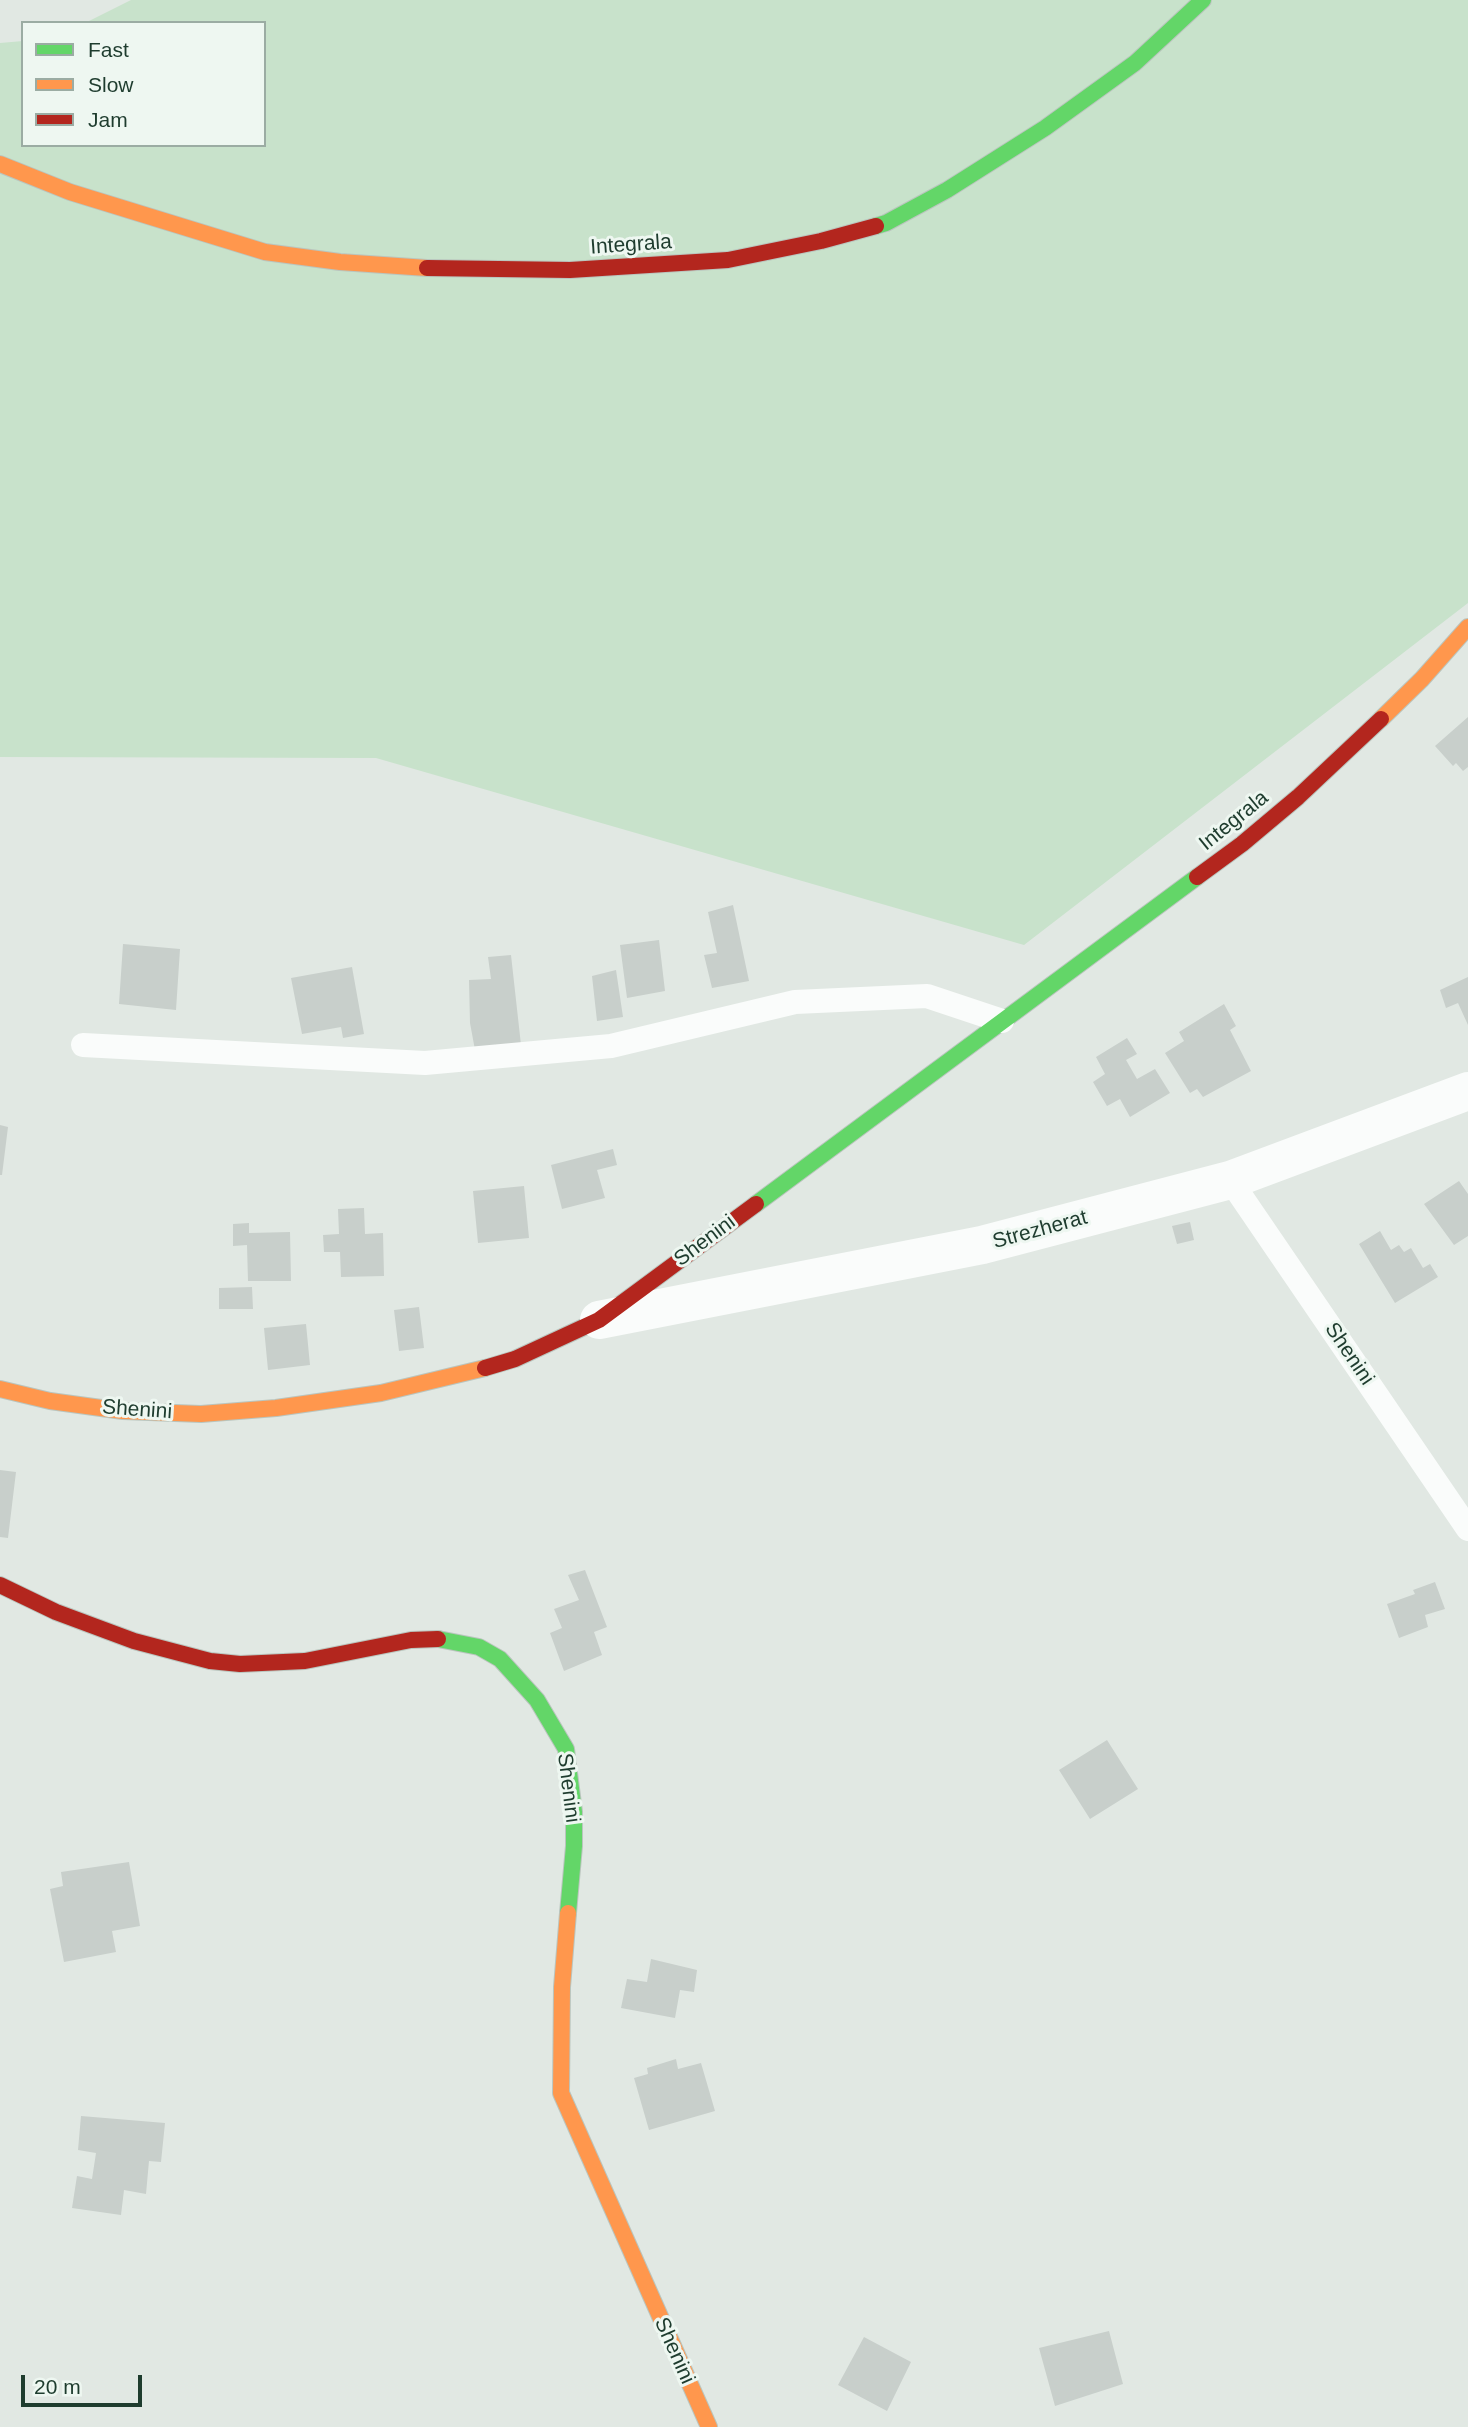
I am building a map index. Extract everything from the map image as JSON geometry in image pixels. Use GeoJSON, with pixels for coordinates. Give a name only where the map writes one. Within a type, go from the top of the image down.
{"type":"FeatureCollection","features":[{"type":"Feature","properties":{"kind":"street","name":"Integrala"},"geometry":{"type":"LineString","coordinates":[[0,164],[70,191],[265,252],[340,262],[408,268],[570,270],[728,260],[821,241],[886,223],[947,190],[1045,128],[1135,63],[1203,0]]}},
{"type":"Feature","properties":{"kind":"street","name":"Integrala"},"geometry":{"type":"LineString","coordinates":[[1002,1021],[1242,844],[1298,797],[1422,678],[1468,626]]}},
{"type":"Feature","properties":{"kind":"street","name":"Shenini"},"geometry":{"type":"LineString","coordinates":[[0,1389],[50,1401],[122,1412],[201,1414],[276,1408],[382,1393],[463,1375],[515,1359],[599,1320],[1002,1021]]}},
{"type":"Feature","properties":{"kind":"street","name":"Strezherat"},"geometry":{"type":"LineString","coordinates":[[599,1320],[982,1245],[1230,1180],[1468,1091]]}},
{"type":"Feature","properties":{"kind":"street","name":"Shenini"},"geometry":{"type":"LineString","coordinates":[[0,1586],[45,1607],[134,1641],[210,1661],[240,1664],[305,1661],[411,1640],[446,1639],[479,1647],[500,1659],[537,1700],[566,1749],[574,1811],[574,1846],[562,1987],[561,2093],[709,2427]]}},
{"type":"Feature","properties":{"kind":"lane"},"geometry":{"type":"LineString","coordinates":[[83,1045],[425,1063],[611,1046],[795,1002],[927,996],[1002,1021]]}},
{"type":"Feature","properties":{"kind":"lane","name":"Shenini"},"geometry":{"type":"LineString","coordinates":[[1230,1180],[1468,1529]]}},
{"type":"Feature","properties":{"kind":"green space"},"geometry":{"type":"Polygon","coordinates":[[[131,0],[1468,0],[1468,603],[1024,945],[376,758],[0,757],[0,43],[21,41],[21,147],[266,147],[266,21],[89,21],[131,0]]]}},
{"type":"Feature","properties":{"kind":"building"},"geometry":{"type":"Polygon","coordinates":[[[1468,717],[1468,767],[1463,771],[1456,763],[1453,766],[1435,746],[1468,717]]]}},
{"type":"Feature","properties":{"kind":"building"},"geometry":{"type":"Polygon","coordinates":[[[733,905],[749,981],[712,988],[704,955],[717,953],[708,912],[733,905]]]}},
{"type":"Feature","properties":{"kind":"building"},"geometry":{"type":"Polygon","coordinates":[[[659,940],[665,991],[627,998],[620,945],[659,940]]]}},
{"type":"Feature","properties":{"kind":"building"},"geometry":{"type":"Polygon","coordinates":[[[123,944],[180,949],[176,1010],[119,1004],[123,944]]]}},
{"type":"Feature","properties":{"kind":"building"},"geometry":{"type":"Polygon","coordinates":[[[511,955],[521,1045],[475,1050],[470,1023],[469,980],[491,979],[488,957],[511,955]]]}},
{"type":"Feature","properties":{"kind":"building"},"geometry":{"type":"Polygon","coordinates":[[[352,967],[364,1034],[343,1038],[341,1027],[302,1034],[291,978],[352,967]]]}},
{"type":"Feature","properties":{"kind":"building"},"geometry":{"type":"Polygon","coordinates":[[[616,970],[623,1017],[597,1021],[592,976],[616,970]]]}},
{"type":"Feature","properties":{"kind":"building"},"geometry":{"type":"Polygon","coordinates":[[[1468,977],[1468,1025],[1458,1003],[1446,1008],[1440,990],[1468,977]]]}},
{"type":"Feature","properties":{"kind":"building"},"geometry":{"type":"Polygon","coordinates":[[[1224,1004],[1236,1026],[1230,1030],[1251,1071],[1203,1097],[1197,1089],[1190,1093],[1165,1053],[1184,1041],[1179,1032],[1224,1004]]]}},
{"type":"Feature","properties":{"kind":"building"},"geometry":{"type":"Polygon","coordinates":[[[1127,1038],[1137,1054],[1126,1060],[1137,1079],[1155,1069],[1170,1093],[1130,1117],[1120,1099],[1107,1106],[1093,1082],[1105,1074],[1096,1057],[1127,1038]]]}},
{"type":"Feature","properties":{"kind":"building"},"geometry":{"type":"Polygon","coordinates":[[[0,1125],[8,1127],[2,1175],[0,1175],[0,1125]]]}},
{"type":"Feature","properties":{"kind":"building"},"geometry":{"type":"Polygon","coordinates":[[[613,1149],[617,1165],[597,1170],[605,1198],[562,1209],[551,1165],[613,1149]]]}},
{"type":"Feature","properties":{"kind":"building"},"geometry":{"type":"Polygon","coordinates":[[[1459,1181],[1468,1194],[1468,1236],[1454,1245],[1424,1204],[1459,1181]]]}},
{"type":"Feature","properties":{"kind":"building"},"geometry":{"type":"Polygon","coordinates":[[[524,1186],[529,1238],[478,1243],[473,1191],[524,1186]]]}},
{"type":"Feature","properties":{"kind":"building"},"geometry":{"type":"Polygon","coordinates":[[[364,1208],[365,1234],[383,1233],[384,1276],[341,1277],[340,1252],[324,1252],[323,1235],[339,1234],[338,1209],[364,1208]]]}},
{"type":"Feature","properties":{"kind":"building"},"geometry":{"type":"Polygon","coordinates":[[[1190,1222],[1194,1240],[1177,1244],[1172,1226],[1190,1222]]]}},
{"type":"Feature","properties":{"kind":"building"},"geometry":{"type":"Polygon","coordinates":[[[249,1223],[249,1233],[290,1232],[291,1281],[248,1281],[247,1245],[233,1246],[233,1224],[249,1223]]]}},
{"type":"Feature","properties":{"kind":"building"},"geometry":{"type":"Polygon","coordinates":[[[1380,1231],[1391,1250],[1399,1245],[1404,1252],[1411,1248],[1423,1268],[1430,1264],[1438,1277],[1395,1303],[1359,1244],[1380,1231]]]}},
{"type":"Feature","properties":{"kind":"building"},"geometry":{"type":"Polygon","coordinates":[[[252,1287],[253,1309],[219,1309],[219,1288],[252,1287]]]}},
{"type":"Feature","properties":{"kind":"building"},"geometry":{"type":"Polygon","coordinates":[[[419,1307],[424,1348],[399,1351],[394,1310],[419,1307]]]}},
{"type":"Feature","properties":{"kind":"building"},"geometry":{"type":"Polygon","coordinates":[[[306,1324],[310,1365],[268,1370],[264,1328],[306,1324]]]}},
{"type":"Feature","properties":{"kind":"building"},"geometry":{"type":"Polygon","coordinates":[[[0,1470],[16,1472],[8,1538],[0,1537],[0,1470]]]}},
{"type":"Feature","properties":{"kind":"building"},"geometry":{"type":"Polygon","coordinates":[[[585,1570],[607,1627],[594,1632],[602,1655],[564,1671],[550,1633],[562,1628],[554,1609],[579,1600],[568,1575],[585,1570]]]}},
{"type":"Feature","properties":{"kind":"building"},"geometry":{"type":"Polygon","coordinates":[[[1435,1582],[1445,1609],[1425,1615],[1428,1627],[1399,1638],[1387,1604],[1415,1594],[1413,1590],[1435,1582]]]}},
{"type":"Feature","properties":{"kind":"building"},"geometry":{"type":"Polygon","coordinates":[[[1107,1740],[1138,1789],[1090,1819],[1059,1770],[1107,1740]]]}},
{"type":"Feature","properties":{"kind":"building"},"geometry":{"type":"Polygon","coordinates":[[[129,1862],[140,1926],[112,1931],[116,1952],[64,1962],[50,1889],[63,1886],[61,1872],[129,1862]]]}},
{"type":"Feature","properties":{"kind":"building"},"geometry":{"type":"Polygon","coordinates":[[[651,1959],[697,1970],[694,1992],[680,1990],[675,2018],[621,2008],[627,1979],[647,1982],[651,1959]]]}},
{"type":"Feature","properties":{"kind":"building"},"geometry":{"type":"Polygon","coordinates":[[[676,2059],[678,2069],[701,2063],[715,2111],[649,2130],[634,2078],[648,2074],[647,2068],[676,2059]]]}},
{"type":"Feature","properties":{"kind":"building"},"geometry":{"type":"Polygon","coordinates":[[[81,2116],[165,2123],[161,2162],[149,2161],[146,2194],[124,2190],[121,2215],[72,2208],[77,2176],[92,2179],[96,2153],[78,2150],[81,2116]]]}},
{"type":"Feature","properties":{"kind":"building"},"geometry":{"type":"Polygon","coordinates":[[[1109,2331],[1123,2384],[1055,2406],[1039,2348],[1109,2331]]]}},
{"type":"Feature","properties":{"kind":"building"},"geometry":{"type":"Polygon","coordinates":[[[864,2337],[911,2362],[887,2411],[838,2385],[864,2337]]]}},
{"type":"Feature","properties":{"kind":"traffic: fast"},"geometry":{"type":"LineString","coordinates":[[876,226],[947,190],[1045,128],[1135,63],[1203,0]]}},
{"type":"Feature","properties":{"kind":"traffic: fast"},"geometry":{"type":"LineString","coordinates":[[756,1204],[1197,877]]}},
{"type":"Feature","properties":{"kind":"traffic: fast"},"geometry":{"type":"LineString","coordinates":[[438,1639],[479,1647],[500,1659],[537,1700],[566,1749],[574,1812],[568,1913]]}},
{"type":"Feature","properties":{"kind":"traffic: slow"},"geometry":{"type":"LineString","coordinates":[[0,164],[70,192],[265,252],[340,262],[427,268]]}},
{"type":"Feature","properties":{"kind":"traffic: slow"},"geometry":{"type":"LineString","coordinates":[[1381,719],[1422,679],[1468,627]]}},
{"type":"Feature","properties":{"kind":"traffic: slow"},"geometry":{"type":"LineString","coordinates":[[0,1389],[50,1401],[123,1411],[201,1414],[276,1408],[381,1393],[485,1368]]}},
{"type":"Feature","properties":{"kind":"traffic: slow"},"geometry":{"type":"LineString","coordinates":[[568,1913],[562,1987],[561,2093],[709,2427]]}},
{"type":"Feature","properties":{"kind":"traffic: jam"},"geometry":{"type":"LineString","coordinates":[[427,268],[570,270],[728,260],[821,241],[876,226]]}},
{"type":"Feature","properties":{"kind":"traffic: jam"},"geometry":{"type":"LineString","coordinates":[[1197,877],[1298,797],[1381,719]]}},
{"type":"Feature","properties":{"kind":"traffic: jam"},"geometry":{"type":"LineString","coordinates":[[485,1368],[515,1359],[599,1320],[756,1204]]}},
{"type":"Feature","properties":{"kind":"traffic: jam"},"geometry":{"type":"LineString","coordinates":[[0,1585],[56,1612],[134,1641],[210,1661],[240,1664],[305,1661],[411,1640],[438,1639]]}}]}
